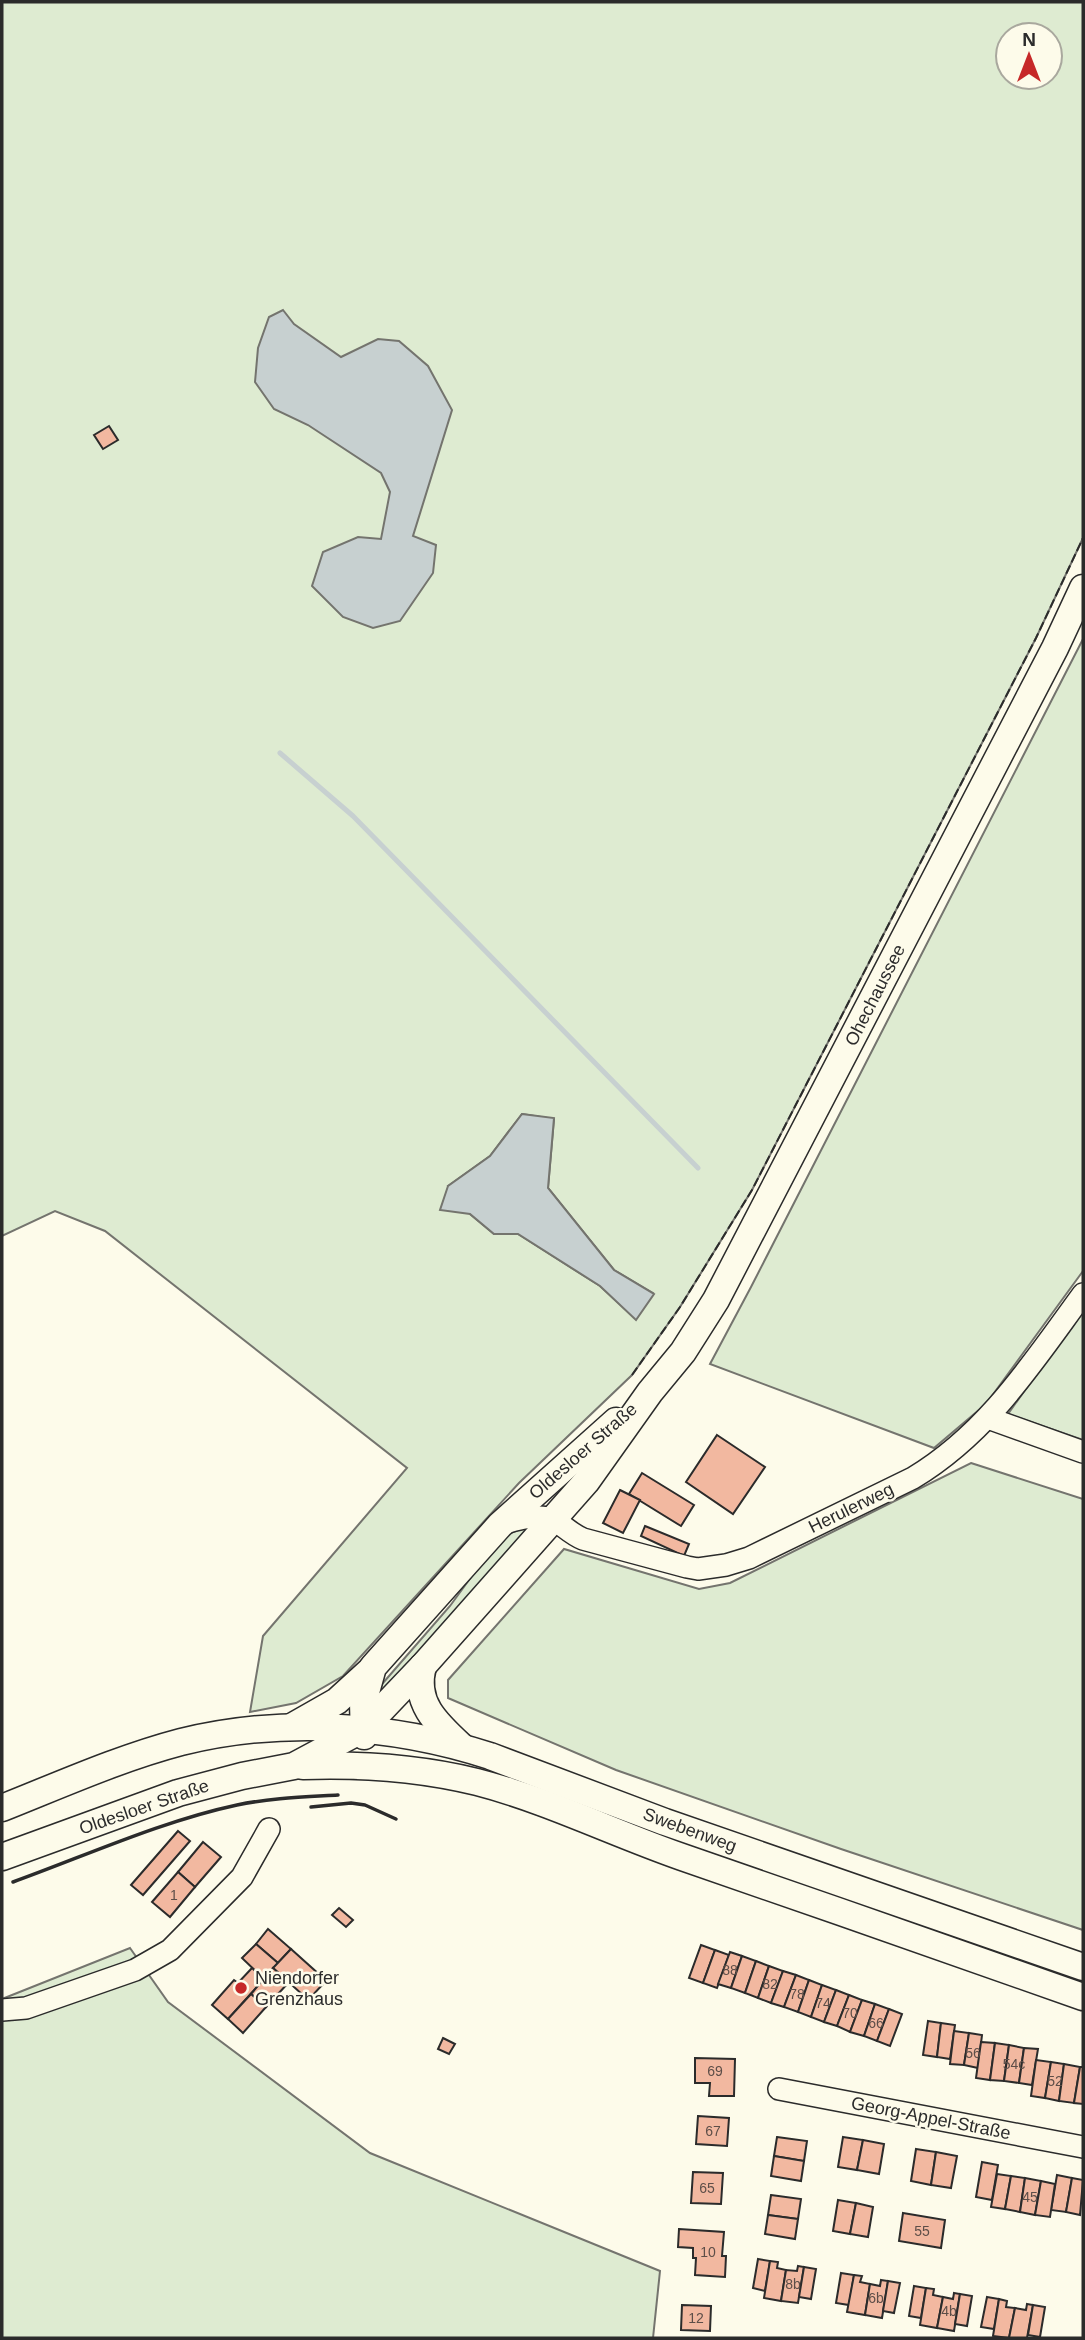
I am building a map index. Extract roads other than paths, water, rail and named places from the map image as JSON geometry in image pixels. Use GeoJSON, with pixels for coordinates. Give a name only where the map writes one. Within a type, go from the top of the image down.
{"type":"FeatureCollection","features":[{"type":"Feature","properties":{"kind":"main road","name":"Ohechaussee"},"geometry":{"type":"LineString","coordinates":[[650,1392],[683,1352],[716,1300],[1049,660],[1083,588]]}},
{"type":"Feature","properties":{"kind":"main road","name":"Oldesloer Straße"},"geometry":{"type":"LineString","coordinates":[[363,1729],[363,1703],[373,1667],[500,1525],[650,1392]]}},
{"type":"Feature","properties":{"kind":"main road","name":"Oldesloer Straße"},"geometry":{"type":"LineString","coordinates":[[2,1857],[188,1790],[294,1766],[363,1729],[423,1666],[586,1482],[650,1392]]}},
{"type":"Feature","properties":{"kind":"main road"},"geometry":{"type":"LineString","coordinates":[[423,1666],[420,1685],[425,1707],[434,1720],[462,1747]]}},
{"type":"Feature","properties":{"kind":"main road"},"geometry":{"type":"LineString","coordinates":[[2,1808],[139,1755],[179,1743],[228,1732],[289,1728],[337,1701],[373,1667]]}},
{"type":"Feature","properties":{"kind":"main road","name":"Swebenweg"},"geometry":{"type":"LineString","coordinates":[[289,1728],[363,1729],[404,1734],[462,1747],[665,1822],[1083,1967]]}},
{"type":"Feature","properties":{"kind":"main road"},"geometry":{"type":"LineString","coordinates":[[363,1729],[370,1751],[387,1767]]}},
{"type":"Feature","properties":{"kind":"main road","name":"Swebenweg"},"geometry":{"type":"LineString","coordinates":[[294,1766],[387,1767],[443,1775],[500,1789],[672,1854],[1083,1997]]}},
{"type":"Feature","properties":{"kind":"street","name":"Herulerweg"},"geometry":{"type":"LineString","coordinates":[[552,1519],[568,1532],[583,1539],[674,1565],[698,1569],[726,1565],[760,1552],[913,1478],[952,1452],[1005,1399],[1083,1294]]}},
{"type":"Feature","properties":{"kind":"street"},"geometry":{"type":"LineString","coordinates":[[988,1418],[1083,1452]]}},
{"type":"Feature","properties":{"kind":"street"},"geometry":{"type":"LineString","coordinates":[[500,1525],[531,1517],[552,1519],[549,1496],[557,1472]]}},
{"type":"Feature","properties":{"kind":"street"},"geometry":{"type":"LineString","coordinates":[[2,2010],[26,2008],[135,1970],[170,1950],[242,1877],[269,1829]]}},
{"type":"Feature","properties":{"kind":"street","name":"Georg-Appel-Straße"},"geometry":{"type":"LineString","coordinates":[[779,2089],[1083,2147]]}},
{"type":"Feature","properties":{"kind":"waterway"},"geometry":{"type":"LineString","coordinates":[[280,753],[353,816],[698,1168]]}},
{"type":"Feature","properties":{"kind":"place","name":"Niendorfer Grenzhaus"},"geometry":{"type":"Point","coordinates":[241,1988]}}]}
